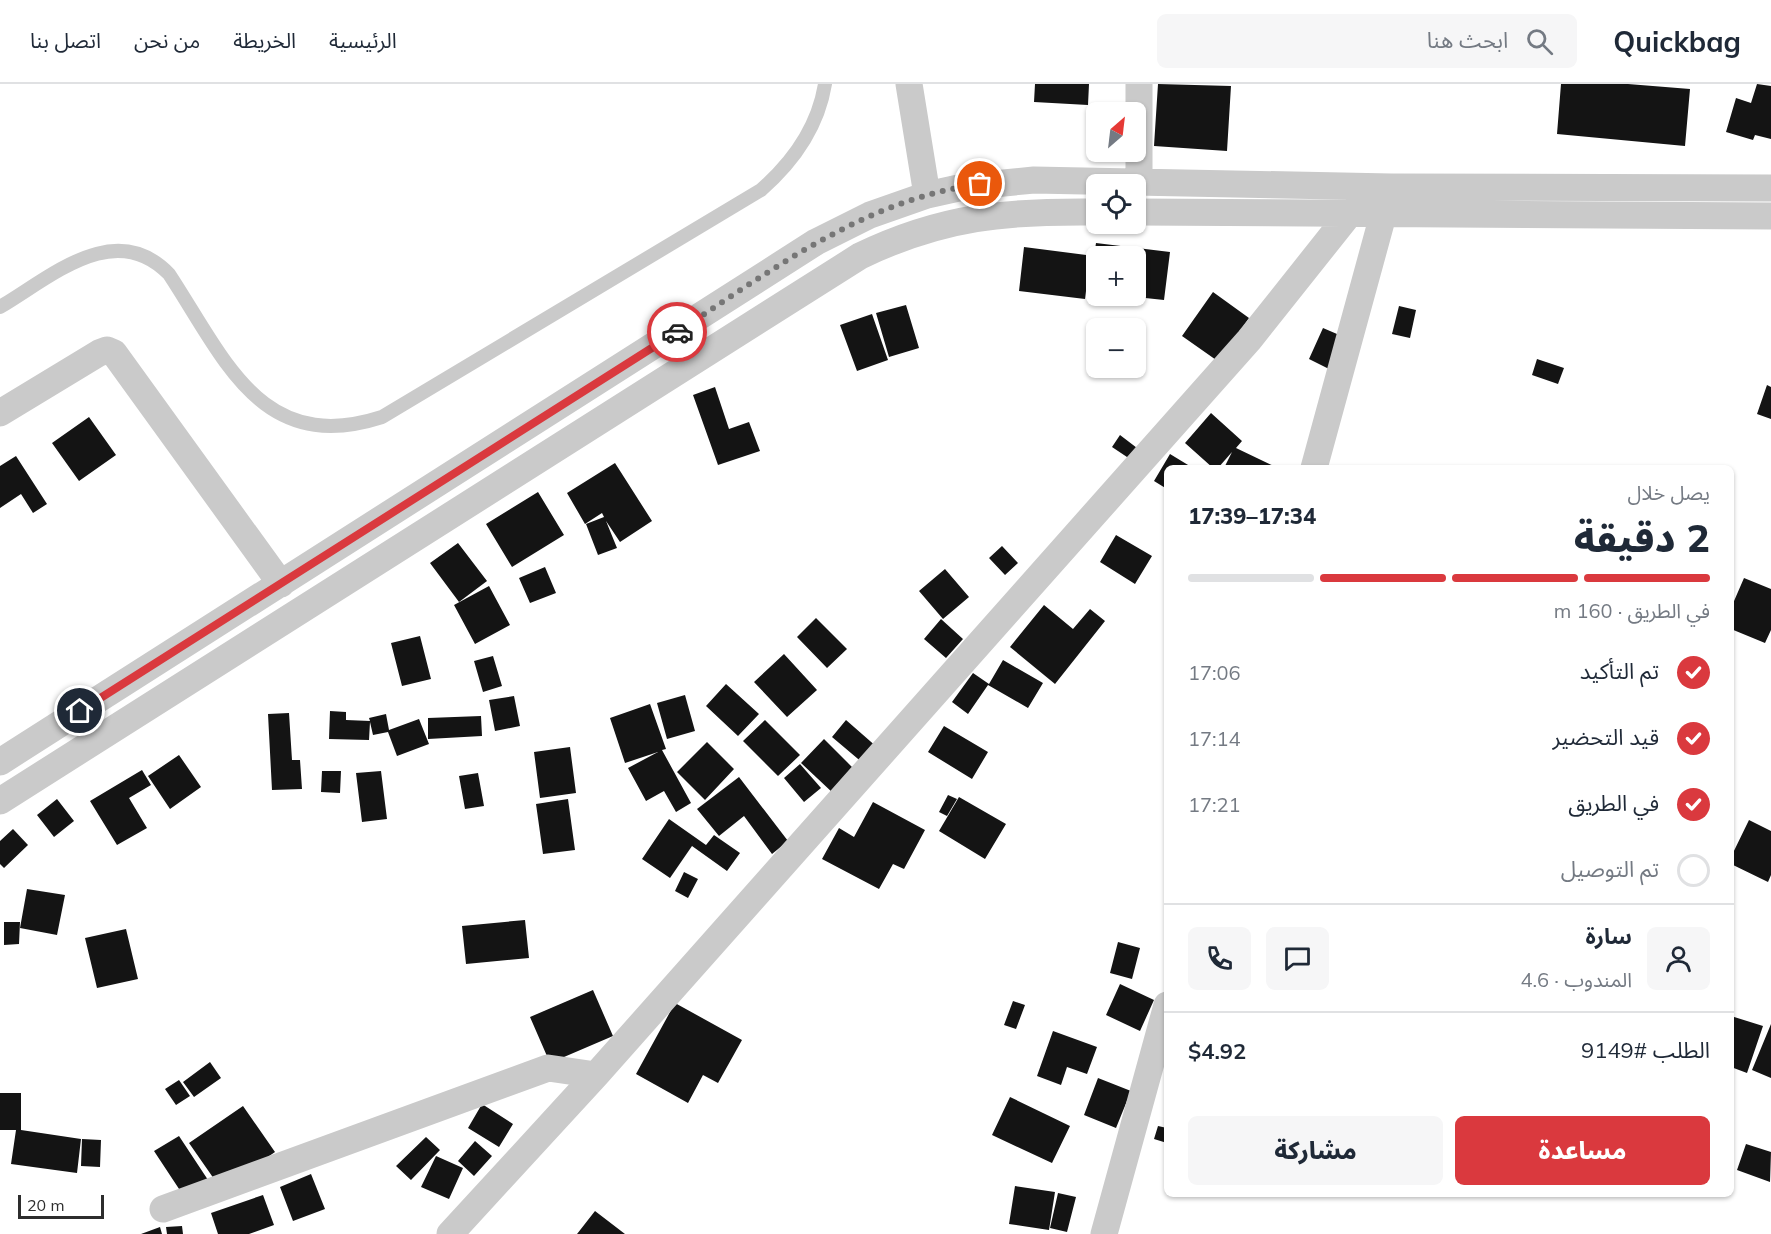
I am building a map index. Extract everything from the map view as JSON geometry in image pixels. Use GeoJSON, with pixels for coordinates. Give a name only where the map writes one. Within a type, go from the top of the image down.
{"type":"FeatureCollection","features":[{"type":"Feature","properties":{"kind":"street"},"geometry":{"type":"LineString","coordinates":[[909,84],[927,195]]}},
{"type":"Feature","properties":{"kind":"street"},"geometry":{"type":"LineString","coordinates":[[1139,84],[1139,174]]}},
{"type":"Feature","properties":{"kind":"street"},"geometry":{"type":"LineString","coordinates":[[1146,180],[1391,187],[1771,188]]}},
{"type":"Feature","properties":{"kind":"street"},"geometry":{"type":"LineString","coordinates":[[0,762],[816,243],[870,215],[927,195],[998,182],[1086,181]]}},
{"type":"Feature","properties":{"kind":"street"},"geometry":{"type":"LineString","coordinates":[[1315,465],[1391,187]]}},
{"type":"Feature","properties":{"kind":"street"},"geometry":{"type":"LineString","coordinates":[[0,801],[860,256],[916,232],[974,218],[1024,212],[1086,212]]}},
{"type":"Feature","properties":{"kind":"street"},"geometry":{"type":"LineString","coordinates":[[1146,212],[1771,216]]}},
{"type":"Feature","properties":{"kind":"street"},"geometry":{"type":"LineString","coordinates":[[450,1234],[596,1075],[1249,340],[1350,213]]}},
{"type":"Feature","properties":{"kind":"street"},"geometry":{"type":"LineString","coordinates":[[0,413],[104,351],[114,353],[281,584]]}},
{"type":"Feature","properties":{"kind":"street"},"geometry":{"type":"LineString","coordinates":[[1104,1234],[1164,1016]]}},
{"type":"Feature","properties":{"kind":"street"},"geometry":{"type":"LineString","coordinates":[[163,1209],[548,1068],[596,1075]]}},
{"type":"Feature","properties":{"kind":"lane"},"geometry":{"type":"LineString","coordinates":[[0,307],[95,253],[115,250],[135,252],[159,265],[169,274],[253,397],[272,411],[305,423],[339,427],[361,424],[382,417],[761,190],[783,170],[801,146],[819,110],[825,84]]}},
{"type":"Feature","properties":{"kind":"building"},"geometry":{"type":"Polygon","coordinates":[[[1035,84],[1089,84],[1086,105],[1034,102],[1035,84]]]}},
{"type":"Feature","properties":{"kind":"building"},"geometry":{"type":"Polygon","coordinates":[[[1158,84],[1231,86],[1227,151],[1154,146],[1158,84]]]}},
{"type":"Feature","properties":{"kind":"building"},"geometry":{"type":"Polygon","coordinates":[[[1561,84],[1628,84],[1690,89],[1685,146],[1557,134],[1561,84]]]}},
{"type":"Feature","properties":{"kind":"building"},"geometry":{"type":"Polygon","coordinates":[[[1757,84],[1771,86],[1771,139],[1755,135],[1753,140],[1726,132],[1736,98],[1751,103],[1757,84]]]}},
{"type":"Feature","properties":{"kind":"building"},"geometry":{"type":"Polygon","coordinates":[[[1096,243],[1121,246],[1096,246],[1096,243]]]}},
{"type":"Feature","properties":{"kind":"building"},"geometry":{"type":"Polygon","coordinates":[[[1024,247],[1086,255],[1085,299],[1019,291],[1024,247]]]}},
{"type":"Feature","properties":{"kind":"building"},"geometry":{"type":"Polygon","coordinates":[[[1146,249],[1170,252],[1164,300],[1146,298],[1146,249]]]}},
{"type":"Feature","properties":{"kind":"building"},"geometry":{"type":"Polygon","coordinates":[[[1213,292],[1249,318],[1219,362],[1182,336],[1213,292]]]}},
{"type":"Feature","properties":{"kind":"building"},"geometry":{"type":"Polygon","coordinates":[[[906,305],[919,348],[889,357],[876,313],[906,305]]]}},
{"type":"Feature","properties":{"kind":"building"},"geometry":{"type":"Polygon","coordinates":[[[1399,306],[1416,310],[1410,338],[1392,334],[1399,306]]]}},
{"type":"Feature","properties":{"kind":"building"},"geometry":{"type":"Polygon","coordinates":[[[872,314],[888,360],[857,371],[840,325],[872,314]]]}},
{"type":"Feature","properties":{"kind":"building"},"geometry":{"type":"Polygon","coordinates":[[[1323,328],[1344,337],[1329,369],[1309,359],[1323,328]]]}},
{"type":"Feature","properties":{"kind":"building"},"geometry":{"type":"Polygon","coordinates":[[[1537,359],[1564,368],[1558,384],[1532,375],[1537,359]]]}},
{"type":"Feature","properties":{"kind":"building"},"geometry":{"type":"Polygon","coordinates":[[[1767,385],[1771,387],[1771,419],[1757,414],[1767,385]]]}},
{"type":"Feature","properties":{"kind":"building"},"geometry":{"type":"Polygon","coordinates":[[[715,387],[729,429],[749,422],[760,451],[718,465],[693,395],[715,387]]]}},
{"type":"Feature","properties":{"kind":"building"},"geometry":{"type":"Polygon","coordinates":[[[1211,413],[1242,441],[1236,448],[1272,465],[1226,465],[1232,452],[1221,465],[1210,465],[1185,443],[1211,413]]]}},
{"type":"Feature","properties":{"kind":"building"},"geometry":{"type":"Polygon","coordinates":[[[89,417],[116,455],[79,481],[52,443],[89,417]]]}},
{"type":"Feature","properties":{"kind":"building"},"geometry":{"type":"Polygon","coordinates":[[[1120,435],[1137,448],[1130,459],[1112,447],[1120,435]]]}},
{"type":"Feature","properties":{"kind":"building"},"geometry":{"type":"Polygon","coordinates":[[[1170,454],[1188,465],[1164,465],[1164,487],[1154,481],[1170,454]]]}},
{"type":"Feature","properties":{"kind":"building"},"geometry":{"type":"Polygon","coordinates":[[[16,456],[47,504],[33,513],[21,494],[0,508],[0,466],[16,456]]]}},
{"type":"Feature","properties":{"kind":"building"},"geometry":{"type":"Polygon","coordinates":[[[615,463],[652,521],[620,542],[606,521],[617,548],[598,555],[586,524],[604,517],[602,513],[585,524],[567,493],[615,463]]]}},
{"type":"Feature","properties":{"kind":"building"},"geometry":{"type":"Polygon","coordinates":[[[538,492],[564,535],[512,567],[486,524],[538,492]]]}},
{"type":"Feature","properties":{"kind":"building"},"geometry":{"type":"Polygon","coordinates":[[[1116,535],[1152,556],[1135,584],[1100,562],[1116,535]]]}},
{"type":"Feature","properties":{"kind":"building"},"geometry":{"type":"Polygon","coordinates":[[[458,543],[487,581],[459,602],[430,563],[458,543]]]}},
{"type":"Feature","properties":{"kind":"building"},"geometry":{"type":"Polygon","coordinates":[[[1002,546],[1018,563],[1005,575],[989,558],[1002,546]]]}},
{"type":"Feature","properties":{"kind":"building"},"geometry":{"type":"Polygon","coordinates":[[[545,567],[556,593],[530,603],[519,578],[545,567]]]}},
{"type":"Feature","properties":{"kind":"building"},"geometry":{"type":"Polygon","coordinates":[[[945,569],[969,597],[943,619],[919,591],[945,569]]]}},
{"type":"Feature","properties":{"kind":"building"},"geometry":{"type":"Polygon","coordinates":[[[1744,578],[1771,589],[1771,630],[1765,643],[1734,630],[1734,601],[1744,578]]]}},
{"type":"Feature","properties":{"kind":"building"},"geometry":{"type":"Polygon","coordinates":[[[489,586],[510,625],[475,644],[454,605],[489,586]]]}},
{"type":"Feature","properties":{"kind":"building"},"geometry":{"type":"Polygon","coordinates":[[[1044,605],[1073,629],[1090,609],[1105,621],[1055,684],[1010,647],[1044,605]]]}},
{"type":"Feature","properties":{"kind":"building"},"geometry":{"type":"Polygon","coordinates":[[[816,618],[847,649],[827,668],[797,637],[816,618]]]}},
{"type":"Feature","properties":{"kind":"building"},"geometry":{"type":"Polygon","coordinates":[[[941,619],[963,639],[946,658],[924,639],[941,619]]]}},
{"type":"Feature","properties":{"kind":"building"},"geometry":{"type":"Polygon","coordinates":[[[420,636],[431,679],[402,686],[391,643],[420,636]]]}},
{"type":"Feature","properties":{"kind":"building"},"geometry":{"type":"Polygon","coordinates":[[[784,654],[817,690],[787,717],[754,682],[784,654]]]}},
{"type":"Feature","properties":{"kind":"building"},"geometry":{"type":"Polygon","coordinates":[[[493,656],[502,686],[483,692],[474,661],[493,656]]]}},
{"type":"Feature","properties":{"kind":"building"},"geometry":{"type":"Polygon","coordinates":[[[1003,660],[1043,683],[1028,708],[988,685],[968,714],[952,702],[973,673],[989,684],[1003,660]]]}},
{"type":"Feature","properties":{"kind":"building"},"geometry":{"type":"Polygon","coordinates":[[[726,684],[759,714],[738,736],[706,706],[726,684]]]}},
{"type":"Feature","properties":{"kind":"building"},"geometry":{"type":"Polygon","coordinates":[[[685,695],[695,731],[667,739],[657,703],[685,695]]]}},
{"type":"Feature","properties":{"kind":"building"},"geometry":{"type":"Polygon","coordinates":[[[514,696],[520,726],[495,731],[489,700],[514,696]]]}},
{"type":"Feature","properties":{"kind":"building"},"geometry":{"type":"Polygon","coordinates":[[[650,704],[666,749],[662,750],[691,803],[676,812],[664,791],[646,801],[628,768],[658,752],[625,763],[610,718],[650,704]]]}},
{"type":"Feature","properties":{"kind":"building"},"geometry":{"type":"Polygon","coordinates":[[[330,711],[346,712],[346,720],[370,721],[369,718],[386,714],[389,730],[419,719],[429,744],[397,756],[388,732],[373,735],[370,722],[369,740],[329,739],[330,711]]]}},
{"type":"Feature","properties":{"kind":"building"},"geometry":{"type":"Polygon","coordinates":[[[289,713],[292,760],[300,760],[302,789],[272,790],[268,714],[289,713]]]}},
{"type":"Feature","properties":{"kind":"building"},"geometry":{"type":"Polygon","coordinates":[[[481,716],[482,736],[428,739],[428,718],[481,716]]]}},
{"type":"Feature","properties":{"kind":"building"},"geometry":{"type":"Polygon","coordinates":[[[765,720],[800,755],[778,776],[743,741],[765,720]]]}},
{"type":"Feature","properties":{"kind":"building"},"geometry":{"type":"Polygon","coordinates":[[[846,720],[878,748],[864,764],[832,737],[846,720]]]}},
{"type":"Feature","properties":{"kind":"building"},"geometry":{"type":"Polygon","coordinates":[[[944,726],[988,752],[972,779],[928,752],[944,726]]]}},
{"type":"Feature","properties":{"kind":"building"},"geometry":{"type":"Polygon","coordinates":[[[824,739],[856,771],[834,794],[801,763],[824,739]]]}},
{"type":"Feature","properties":{"kind":"building"},"geometry":{"type":"Polygon","coordinates":[[[707,742],[734,769],[705,800],[677,772],[707,742]]]}},
{"type":"Feature","properties":{"kind":"building"},"geometry":{"type":"Polygon","coordinates":[[[570,747],[576,793],[540,798],[534,752],[570,747]]]}},
{"type":"Feature","properties":{"kind":"building"},"geometry":{"type":"Polygon","coordinates":[[[179,755],[201,787],[170,809],[148,776],[179,755]]]}},
{"type":"Feature","properties":{"kind":"building"},"geometry":{"type":"Polygon","coordinates":[[[800,764],[821,788],[804,802],[784,778],[800,764]]]}},
{"type":"Feature","properties":{"kind":"building"},"geometry":{"type":"Polygon","coordinates":[[[142,770],[151,785],[129,798],[147,828],[117,845],[90,801],[142,770]]]}},
{"type":"Feature","properties":{"kind":"building"},"geometry":{"type":"Polygon","coordinates":[[[322,771],[341,771],[340,793],[321,792],[322,771]]]}},
{"type":"Feature","properties":{"kind":"building"},"geometry":{"type":"Polygon","coordinates":[[[381,771],[387,819],[362,822],[356,773],[381,771]]]}},
{"type":"Feature","properties":{"kind":"building"},"geometry":{"type":"Polygon","coordinates":[[[478,773],[484,806],[465,809],[459,776],[478,773]]]}},
{"type":"Feature","properties":{"kind":"building"},"geometry":{"type":"Polygon","coordinates":[[[739,777],[788,841],[772,854],[744,816],[719,836],[697,809],[739,777]]]}},
{"type":"Feature","properties":{"kind":"building"},"geometry":{"type":"Polygon","coordinates":[[[948,795],[957,799],[947,816],[939,812],[948,795]]]}},
{"type":"Feature","properties":{"kind":"building"},"geometry":{"type":"Polygon","coordinates":[[[959,797],[1006,824],[985,859],[939,831],[959,797]]]}},
{"type":"Feature","properties":{"kind":"building"},"geometry":{"type":"Polygon","coordinates":[[[57,799],[74,821],[54,837],[37,815],[57,799]]]}},
{"type":"Feature","properties":{"kind":"building"},"geometry":{"type":"Polygon","coordinates":[[[568,799],[575,850],[543,854],[536,804],[568,799]]]}},
{"type":"Feature","properties":{"kind":"building"},"geometry":{"type":"Polygon","coordinates":[[[873,802],[925,830],[904,869],[893,864],[879,889],[822,859],[839,828],[854,837],[873,802]]]}},
{"type":"Feature","properties":{"kind":"building"},"geometry":{"type":"Polygon","coordinates":[[[669,819],[706,845],[714,835],[740,853],[727,871],[692,846],[670,878],[642,859],[669,819]]]}},
{"type":"Feature","properties":{"kind":"building"},"geometry":{"type":"Polygon","coordinates":[[[1749,820],[1771,831],[1771,875],[1768,882],[1734,865],[1734,851],[1749,820]]]}},
{"type":"Feature","properties":{"kind":"building"},"geometry":{"type":"Polygon","coordinates":[[[13,829],[28,845],[4,868],[0,864],[0,841],[13,829]]]}},
{"type":"Feature","properties":{"kind":"building"},"geometry":{"type":"Polygon","coordinates":[[[684,872],[698,879],[688,898],[675,891],[684,872]]]}},
{"type":"Feature","properties":{"kind":"building"},"geometry":{"type":"Polygon","coordinates":[[[27,889],[65,895],[57,935],[20,928],[27,889]]]}},
{"type":"Feature","properties":{"kind":"building"},"geometry":{"type":"Polygon","coordinates":[[[525,920],[529,958],[466,964],[462,926],[525,920]]]}},
{"type":"Feature","properties":{"kind":"building"},"geometry":{"type":"Polygon","coordinates":[[[4,922],[20,922],[19,944],[4,945],[4,922]]]}},
{"type":"Feature","properties":{"kind":"building"},"geometry":{"type":"Polygon","coordinates":[[[126,929],[138,979],[97,988],[85,938],[126,929]]]}},
{"type":"Feature","properties":{"kind":"building"},"geometry":{"type":"Polygon","coordinates":[[[1118,942],[1140,948],[1132,979],[1110,973],[1118,942]]]}},
{"type":"Feature","properties":{"kind":"building"},"geometry":{"type":"Polygon","coordinates":[[[1120,984],[1154,1000],[1140,1031],[1106,1015],[1120,984]]]}},
{"type":"Feature","properties":{"kind":"building"},"geometry":{"type":"Polygon","coordinates":[[[593,990],[613,1036],[550,1063],[530,1017],[593,990]]]}},
{"type":"Feature","properties":{"kind":"building"},"geometry":{"type":"Polygon","coordinates":[[[1013,1001],[1025,1005],[1016,1029],[1004,1025],[1013,1001]]]}},
{"type":"Feature","properties":{"kind":"building"},"geometry":{"type":"Polygon","coordinates":[[[675,1003],[742,1040],[718,1083],[703,1075],[688,1103],[636,1074],[675,1003]]]}},
{"type":"Feature","properties":{"kind":"building"},"geometry":{"type":"Polygon","coordinates":[[[1734,1017],[1763,1026],[1747,1073],[1734,1068],[1734,1017]]]}},
{"type":"Feature","properties":{"kind":"building"},"geometry":{"type":"Polygon","coordinates":[[[1771,1024],[1771,1078],[1752,1070],[1771,1024]]]}},
{"type":"Feature","properties":{"kind":"building"},"geometry":{"type":"Polygon","coordinates":[[[1053,1031],[1097,1047],[1087,1074],[1067,1067],[1061,1085],[1037,1076],[1053,1031]]]}},
{"type":"Feature","properties":{"kind":"building"},"geometry":{"type":"Polygon","coordinates":[[[210,1062],[221,1078],[194,1097],[183,1082],[210,1062]]]}},
{"type":"Feature","properties":{"kind":"building"},"geometry":{"type":"Polygon","coordinates":[[[1098,1078],[1131,1091],[1116,1128],[1084,1115],[1098,1078]]]}},
{"type":"Feature","properties":{"kind":"building"},"geometry":{"type":"Polygon","coordinates":[[[179,1080],[190,1096],[176,1105],[165,1089],[179,1080]]]}},
{"type":"Feature","properties":{"kind":"building"},"geometry":{"type":"Polygon","coordinates":[[[0,1093],[21,1093],[21,1130],[81,1139],[77,1173],[11,1164],[16,1130],[0,1130],[0,1093]]]}},
{"type":"Feature","properties":{"kind":"building"},"geometry":{"type":"Polygon","coordinates":[[[1010,1097],[1070,1126],[1052,1163],[992,1135],[1010,1097]]]}},
{"type":"Feature","properties":{"kind":"building"},"geometry":{"type":"Polygon","coordinates":[[[482,1104],[513,1124],[499,1147],[468,1128],[482,1104]]]}},
{"type":"Feature","properties":{"kind":"building"},"geometry":{"type":"Polygon","coordinates":[[[243,1106],[275,1152],[221,1189],[189,1143],[243,1106]]]}},
{"type":"Feature","properties":{"kind":"building"},"geometry":{"type":"Polygon","coordinates":[[[1158,1126],[1164,1127],[1164,1142],[1154,1139],[1158,1126]]]}},
{"type":"Feature","properties":{"kind":"building"},"geometry":{"type":"Polygon","coordinates":[[[179,1136],[210,1183],[185,1198],[154,1151],[179,1136]]]}},
{"type":"Feature","properties":{"kind":"building"},"geometry":{"type":"Polygon","coordinates":[[[426,1137],[440,1150],[411,1180],[396,1166],[426,1137]]]}},
{"type":"Feature","properties":{"kind":"building"},"geometry":{"type":"Polygon","coordinates":[[[82,1139],[101,1140],[100,1167],[81,1166],[82,1139]]]}},
{"type":"Feature","properties":{"kind":"building"},"geometry":{"type":"Polygon","coordinates":[[[475,1141],[492,1156],[474,1176],[458,1161],[475,1141]]]}},
{"type":"Feature","properties":{"kind":"building"},"geometry":{"type":"Polygon","coordinates":[[[1746,1144],[1771,1152],[1770,1182],[1737,1170],[1746,1144]]]}},
{"type":"Feature","properties":{"kind":"building"},"geometry":{"type":"Polygon","coordinates":[[[436,1156],[463,1168],[449,1199],[421,1187],[436,1156]]]}},
{"type":"Feature","properties":{"kind":"building"},"geometry":{"type":"Polygon","coordinates":[[[311,1174],[325,1209],[293,1221],[280,1187],[311,1174]]]}},
{"type":"Feature","properties":{"kind":"building"},"geometry":{"type":"Polygon","coordinates":[[[1015,1186],[1055,1192],[1049,1230],[1009,1224],[1015,1186]]]}},
{"type":"Feature","properties":{"kind":"building"},"geometry":{"type":"Polygon","coordinates":[[[1058,1193],[1076,1197],[1067,1232],[1050,1228],[1058,1193]]]}},
{"type":"Feature","properties":{"kind":"building"},"geometry":{"type":"Polygon","coordinates":[[[263,1195],[274,1225],[249,1234],[218,1234],[211,1213],[263,1195]]]}},
{"type":"Feature","properties":{"kind":"building"},"geometry":{"type":"Polygon","coordinates":[[[595,1211],[625,1234],[577,1234],[595,1211]]]}},
{"type":"Feature","properties":{"kind":"building"},"geometry":{"type":"Polygon","coordinates":[[[182,1226],[183,1234],[167,1234],[166,1227],[182,1226]]]}},
{"type":"Feature","properties":{"kind":"building"},"geometry":{"type":"Polygon","coordinates":[[[160,1227],[162,1234],[141,1234],[160,1227]]]}},
{"type":"Feature","properties":{"kind":"way so far"},"geometry":{"type":"LineString","coordinates":[[677,332],[842,228],[898,204],[927,195],[980,184]]}},
{"type":"Feature","properties":{"kind":"route"},"geometry":{"type":"LineString","coordinates":[[80,711],[677,332]]}}]}
